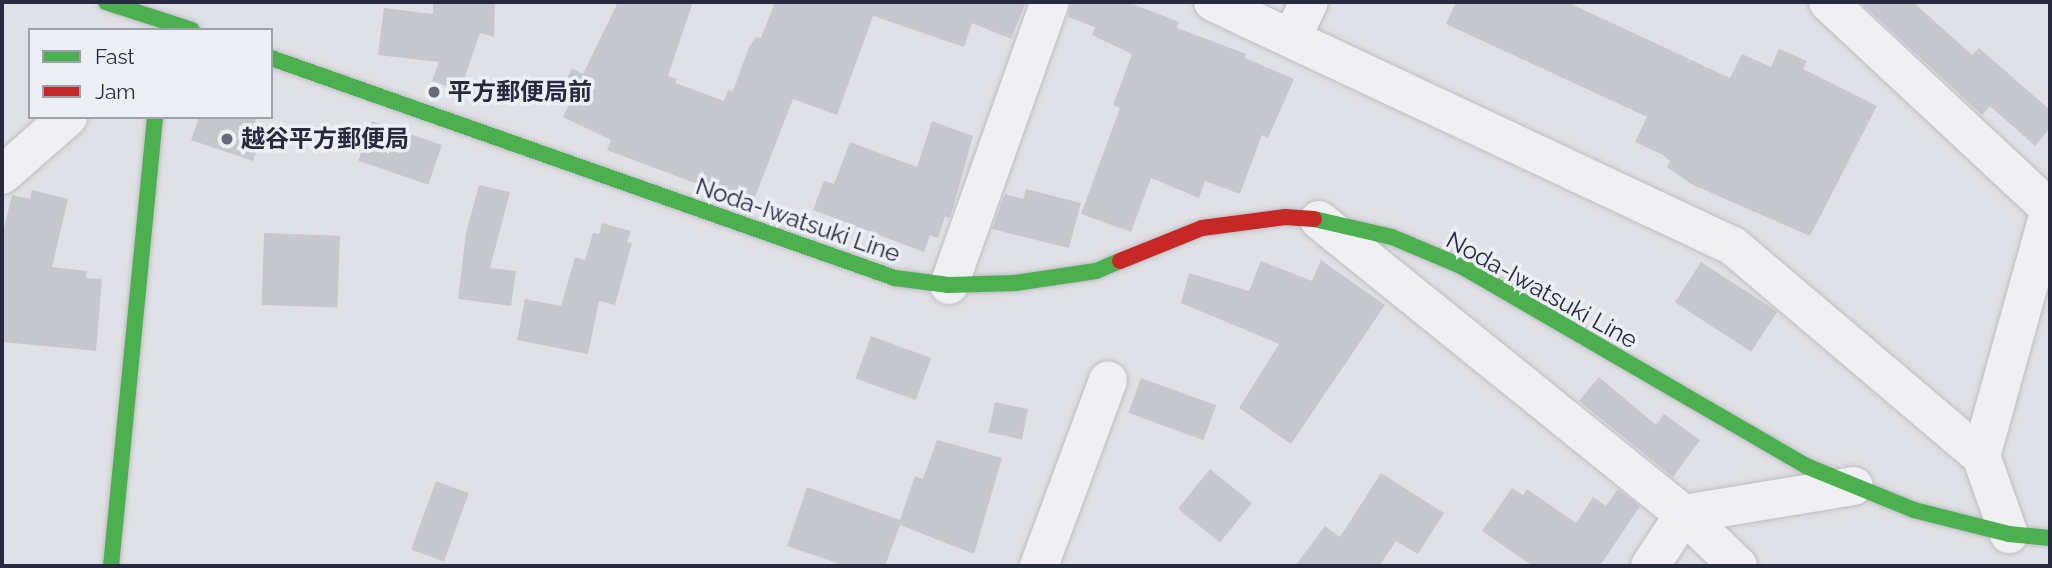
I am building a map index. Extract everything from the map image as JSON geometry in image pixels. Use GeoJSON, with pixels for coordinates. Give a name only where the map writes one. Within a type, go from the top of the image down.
{"type":"FeatureCollection","features":[{"type":"Feature","properties":{"kind":"main road"},"geometry":{"type":"LineString","coordinates":[[106,2],[177,23]]}},
{"type":"Feature","properties":{"kind":"main road","name":"Noda-Iwatsuki Line"},"geometry":{"type":"LineString","coordinates":[[273,59],[858,269],[949,285],[1015,283],[1096,271],[1202,228],[1284,217],[1319,220],[1392,237],[1463,267],[1805,466],[1914,510],[2009,534],[2050,538]]}},
{"type":"Feature","properties":{"kind":"main road"},"geometry":{"type":"LineString","coordinates":[[111,566],[155,119]]}},
{"type":"Feature","properties":{"kind":"street"},"geometry":{"type":"LineString","coordinates":[[949,285],[1050,2]]}},
{"type":"Feature","properties":{"kind":"street"},"geometry":{"type":"LineString","coordinates":[[1213,2],[1733,246],[1981,456],[2009,534]]}},
{"type":"Feature","properties":{"kind":"street"},"geometry":{"type":"LineString","coordinates":[[1292,38],[1308,2]]}},
{"type":"Feature","properties":{"kind":"street"},"geometry":{"type":"LineString","coordinates":[[1828,2],[2050,209],[1981,456]]}},
{"type":"Feature","properties":{"kind":"street"},"geometry":{"type":"LineString","coordinates":[[2,176],[66,119]]}},
{"type":"Feature","properties":{"kind":"street"},"geometry":{"type":"LineString","coordinates":[[1319,220],[1684,514],[1738,566]]}},
{"type":"Feature","properties":{"kind":"street"},"geometry":{"type":"LineString","coordinates":[[1039,566],[1108,380]]}},
{"type":"Feature","properties":{"kind":"street"},"geometry":{"type":"LineString","coordinates":[[1650,566],[1684,514],[1854,486]]}},
{"type":"Feature","properties":{"kind":"building"},"geometry":{"type":"Polygon","coordinates":[[[433,2],[495,2],[494,37],[480,33],[460,91],[432,81],[439,62],[378,55],[384,8],[433,14],[433,2]]]}},
{"type":"Feature","properties":{"kind":"building"},"geometry":{"type":"Polygon","coordinates":[[[618,2],[693,2],[668,76],[677,79],[675,83],[724,101],[728,90],[733,91],[749,47],[756,37],[761,38],[775,2],[1026,2],[1011,39],[972,23],[964,47],[873,16],[837,115],[793,99],[755,197],[738,190],[735,198],[607,150],[611,140],[563,117],[570,102],[558,97],[572,68],[583,74],[618,2]]]}},
{"type":"Feature","properties":{"kind":"building"},"geometry":{"type":"Polygon","coordinates":[[[1071,2],[1128,2],[1179,22],[1177,28],[1246,54],[1245,58],[1294,79],[1268,138],[1262,135],[1240,194],[1205,181],[1199,198],[1151,178],[1131,232],[1081,214],[1120,108],[1113,105],[1132,54],[1092,35],[1095,27],[1068,17],[1071,2]]]}},
{"type":"Feature","properties":{"kind":"building"},"geometry":{"type":"Polygon","coordinates":[[[1456,2],[1567,2],[1730,78],[1742,54],[1771,67],[1779,49],[1807,61],[1803,69],[1877,106],[1810,236],[1691,184],[1667,167],[1670,161],[1663,155],[1635,142],[1647,117],[1446,24],[1456,2]]]}},
{"type":"Feature","properties":{"kind":"building"},"geometry":{"type":"Polygon","coordinates":[[[1860,2],[1913,2],[1972,55],[1979,48],[2050,110],[2050,128],[2035,146],[1990,106],[1982,115],[1860,2]]]}},
{"type":"Feature","properties":{"kind":"building","name":"越谷平方郵便局"},"geometry":{"type":"Polygon","coordinates":[[[198,119],[256,119],[251,133],[262,137],[253,161],[191,140],[198,119]]]}},
{"type":"Feature","properties":{"kind":"building"},"geometry":{"type":"Polygon","coordinates":[[[372,121],[442,145],[428,185],[358,161],[372,121]]]}},
{"type":"Feature","properties":{"kind":"building"},"geometry":{"type":"Polygon","coordinates":[[[932,121],[973,136],[950,218],[945,217],[938,238],[930,235],[924,252],[813,210],[824,181],[834,184],[850,142],[917,167],[932,121]]]}},
{"type":"Feature","properties":{"kind":"building"},"geometry":{"type":"Polygon","coordinates":[[[479,185],[510,192],[490,268],[516,271],[511,306],[458,299],[466,233],[479,185]]]}},
{"type":"Feature","properties":{"kind":"building"},"geometry":{"type":"Polygon","coordinates":[[[1026,189],[1081,203],[1069,248],[992,229],[1005,194],[1023,199],[1026,189]]]}},
{"type":"Feature","properties":{"kind":"building"},"geometry":{"type":"Polygon","coordinates":[[[32,190],[68,199],[52,267],[87,271],[86,278],[102,279],[96,351],[2,342],[2,236],[12,195],[30,199],[32,190]]]}},
{"type":"Feature","properties":{"kind":"building"},"geometry":{"type":"Polygon","coordinates":[[[602,223],[631,231],[627,242],[632,243],[615,305],[599,301],[588,354],[517,340],[525,299],[561,306],[575,257],[585,260],[593,233],[599,234],[602,223]]]}},
{"type":"Feature","properties":{"kind":"building"},"geometry":{"type":"Polygon","coordinates":[[[264,233],[340,236],[337,308],[261,305],[264,233]]]}},
{"type":"Feature","properties":{"kind":"building"},"geometry":{"type":"Polygon","coordinates":[[[1321,260],[1385,305],[1291,444],[1239,408],[1279,344],[1181,303],[1189,273],[1249,291],[1261,261],[1312,281],[1321,260]]]}},
{"type":"Feature","properties":{"kind":"building"},"geometry":{"type":"Polygon","coordinates":[[[1701,262],[1777,312],[1751,352],[1675,302],[1701,262]]]}},
{"type":"Feature","properties":{"kind":"building"},"geometry":{"type":"Polygon","coordinates":[[[871,336],[931,358],[916,400],[856,378],[871,336]]]}},
{"type":"Feature","properties":{"kind":"building"},"geometry":{"type":"Polygon","coordinates":[[[1599,377],[1656,425],[1664,414],[1700,440],[1673,477],[1579,401],[1599,377]]]}},
{"type":"Feature","properties":{"kind":"building"},"geometry":{"type":"Polygon","coordinates":[[[1141,378],[1216,405],[1204,440],[1128,413],[1141,378]]]}},
{"type":"Feature","properties":{"kind":"building"},"geometry":{"type":"Polygon","coordinates":[[[995,402],[1028,409],[1022,439],[989,432],[995,402]]]}},
{"type":"Feature","properties":{"kind":"building"},"geometry":{"type":"Polygon","coordinates":[[[937,440],[1002,458],[974,554],[900,525],[885,566],[846,566],[787,546],[807,487],[900,520],[915,476],[923,479],[937,440]]]}},
{"type":"Feature","properties":{"kind":"building"},"geometry":{"type":"Polygon","coordinates":[[[1210,469],[1252,503],[1220,543],[1178,509],[1210,469]]]}},
{"type":"Feature","properties":{"kind":"building"},"geometry":{"type":"Polygon","coordinates":[[[1381,473],[1444,513],[1418,554],[1396,541],[1379,566],[1295,566],[1325,526],[1340,537],[1381,473]]]}},
{"type":"Feature","properties":{"kind":"building"},"geometry":{"type":"Polygon","coordinates":[[[436,481],[469,493],[444,562],[411,550],[436,481]]]}},
{"type":"Feature","properties":{"kind":"building"},"geometry":{"type":"Polygon","coordinates":[[[1512,488],[1523,495],[1527,489],[1576,523],[1593,497],[1606,506],[1618,489],[1640,506],[1600,566],[1533,566],[1482,531],[1512,488]]]}},
{"type":"Feature","properties":{"kind":"traffic: fast"},"geometry":{"type":"LineString","coordinates":[[106,2],[186,28]]}},
{"type":"Feature","properties":{"kind":"traffic: fast"},"geometry":{"type":"LineString","coordinates":[[273,59],[895,278],[949,285],[1015,283],[1096,271],[1120,261]]}},
{"type":"Feature","properties":{"kind":"traffic: fast"},"geometry":{"type":"LineString","coordinates":[[111,566],[155,119]]}},
{"type":"Feature","properties":{"kind":"traffic: fast"},"geometry":{"type":"LineString","coordinates":[[1314,219],[1392,237],[1463,267],[1806,466],[1914,510],[2009,534],[2050,538]]}},
{"type":"Feature","properties":{"kind":"traffic: jam"},"geometry":{"type":"LineString","coordinates":[[1120,261],[1202,228],[1285,217],[1314,219]]}},
{"type":"Feature","properties":{"kind":"place","name":"平方郵便局前"},"geometry":{"type":"Point","coordinates":[434,92]}},
{"type":"Feature","properties":{"kind":"place","name":"越谷平方郵便局"},"geometry":{"type":"Point","coordinates":[227,139]}}]}
